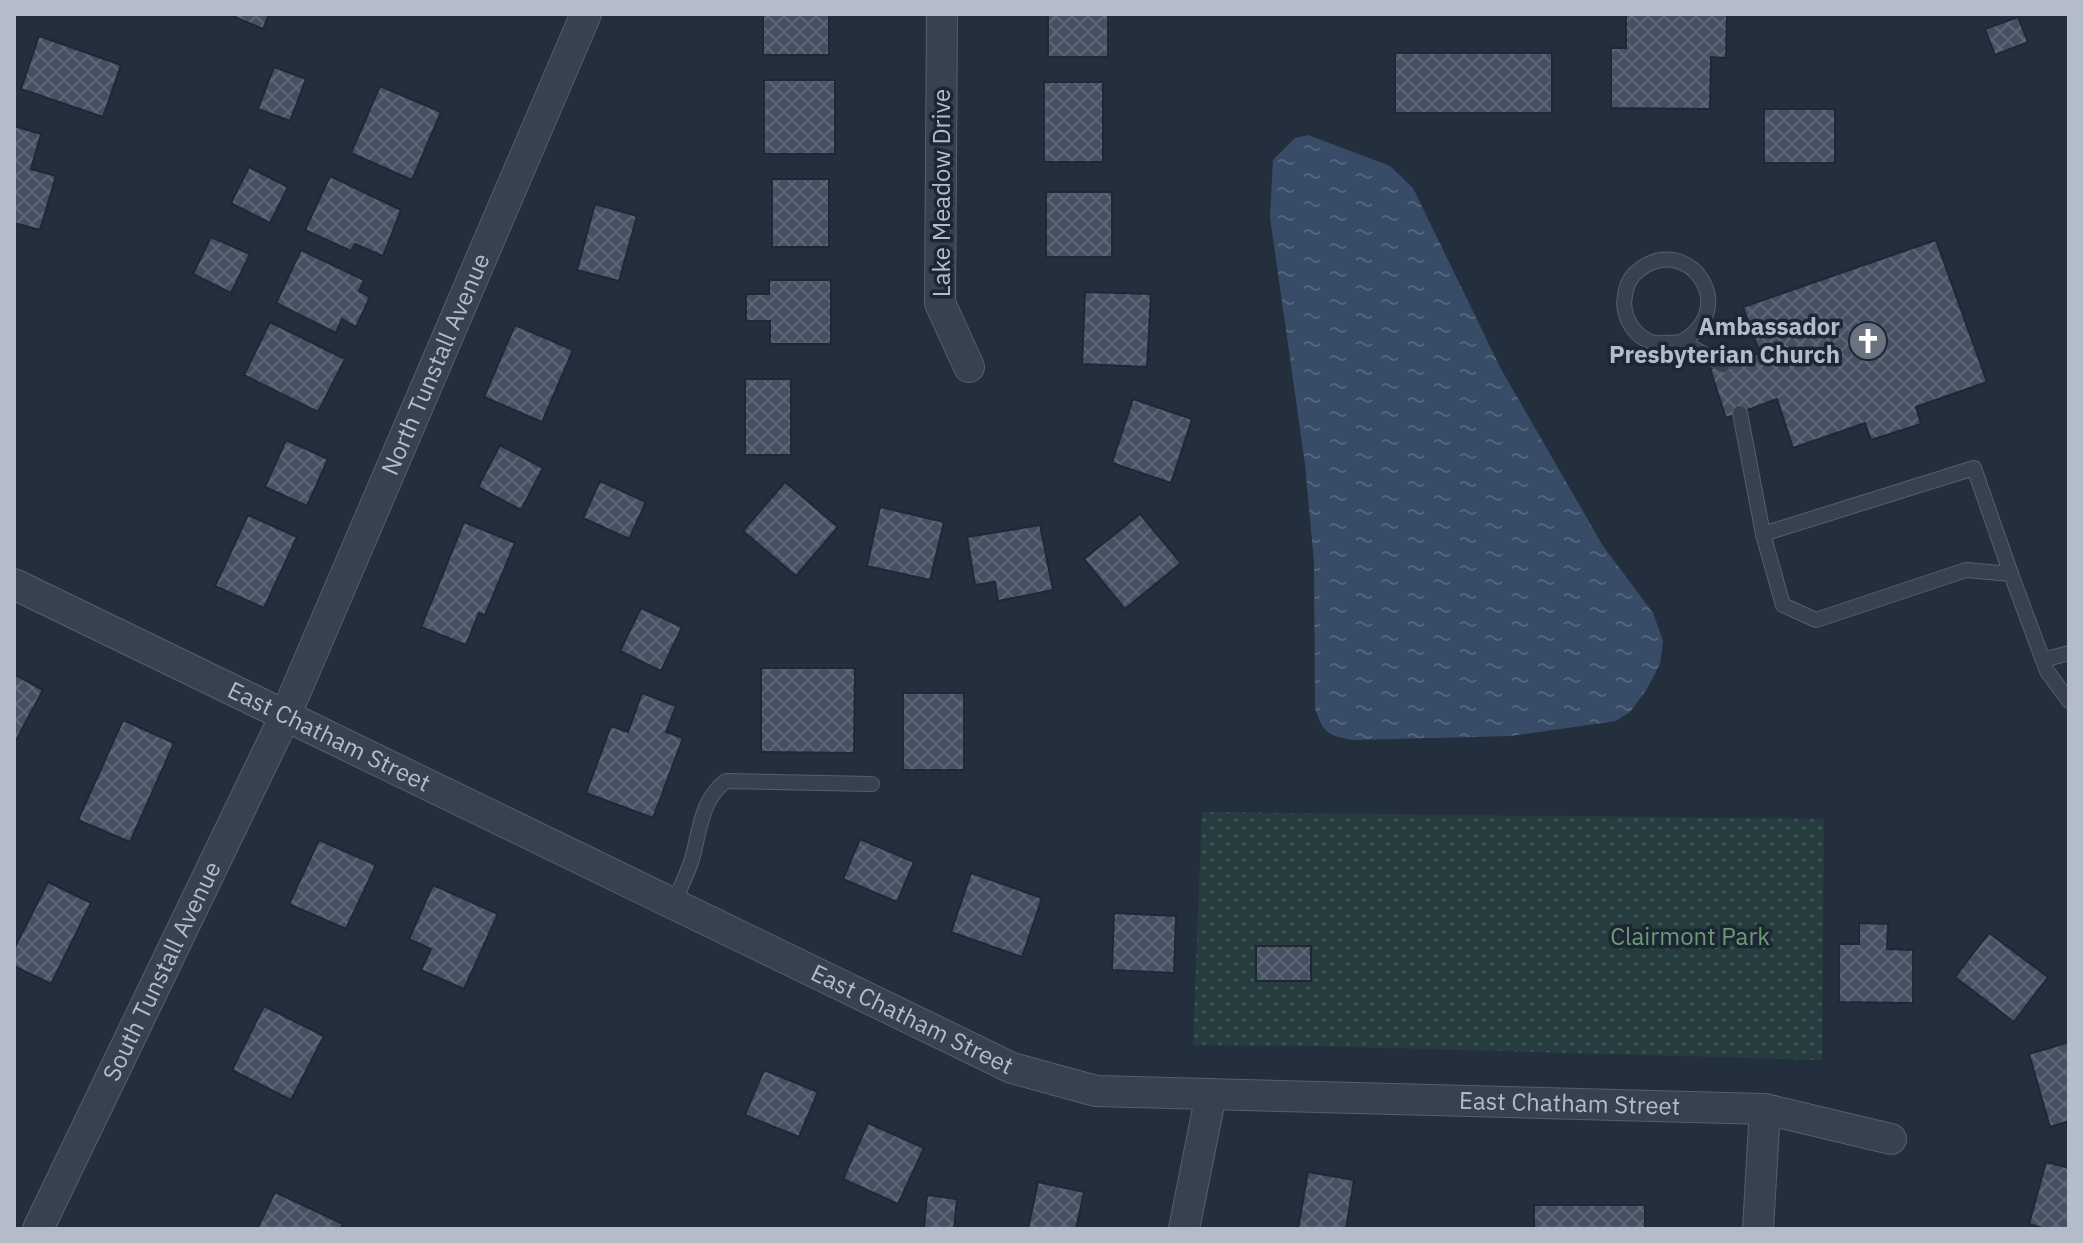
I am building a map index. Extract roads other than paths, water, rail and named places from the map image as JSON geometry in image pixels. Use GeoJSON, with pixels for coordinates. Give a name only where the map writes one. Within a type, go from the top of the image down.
{"type":"FeatureCollection","features":[{"type":"Feature","properties":{"kind":"street","name":"North Tunstall Avenue"},"geometry":{"type":"LineString","coordinates":[[286,714],[586,14]]}},
{"type":"Feature","properties":{"kind":"street","name":"Lake Meadow Drive"},"geometry":{"type":"LineString","coordinates":[[942,14],[940,303],[969,367]]}},
{"type":"Feature","properties":{"kind":"street","name":"East Chatham Street"},"geometry":{"type":"LineString","coordinates":[[14,584],[1012,1068],[1096,1091],[1765,1109],[1891,1139]]}},
{"type":"Feature","properties":{"kind":"street","name":"South Tunstall Avenue"},"geometry":{"type":"LineString","coordinates":[[38,1229],[286,714]]}},
{"type":"Feature","properties":{"kind":"street"},"geometry":{"type":"LineString","coordinates":[[1184,1229],[1211,1094]]}},
{"type":"Feature","properties":{"kind":"street"},"geometry":{"type":"LineString","coordinates":[[1758,1229],[1765,1109]]}},
{"type":"Feature","properties":{"kind":"lane"},"geometry":{"type":"LineString","coordinates":[[1681,342],[1694,335],[1703,325],[1709,299],[1698,273],[1673,260],[1659,260],[1634,274],[1627,286],[1625,314],[1631,327],[1653,343],[1667,345],[1681,342],[1723,365]]}},
{"type":"Feature","properties":{"kind":"lane"},"geometry":{"type":"LineString","coordinates":[[1740,413],[1763,534],[1783,605],[1816,620],[1966,570],[2011,574]]}},
{"type":"Feature","properties":{"kind":"lane"},"geometry":{"type":"LineString","coordinates":[[1763,534],[1974,468],[2047,671],[2069,701]]}},
{"type":"Feature","properties":{"kind":"lane"},"geometry":{"type":"LineString","coordinates":[[2043,660],[2069,653]]}},
{"type":"Feature","properties":{"kind":"lane"},"geometry":{"type":"LineString","coordinates":[[673,906],[692,859],[704,810],[715,789],[726,781],[872,784]]}},
{"type":"Feature","properties":{"kind":"water"},"geometry":{"type":"Polygon","coordinates":[[[1308,135],[1390,166],[1413,188],[1501,369],[1603,546],[1653,613],[1663,641],[1660,664],[1631,711],[1616,721],[1511,736],[1353,740],[1327,732],[1321,723],[1315,708],[1314,562],[1305,464],[1270,217],[1273,160],[1295,138],[1308,135]]]}},
{"type":"Feature","properties":{"kind":"place","name":"Ambassador Presbyterian Church"},"geometry":{"type":"Point","coordinates":[1868,341]}},
{"type":"Feature","properties":{"kind":"park label","name":"Clairmont Park"},"geometry":{"type":"Point","coordinates":[1690,937]}}]}
